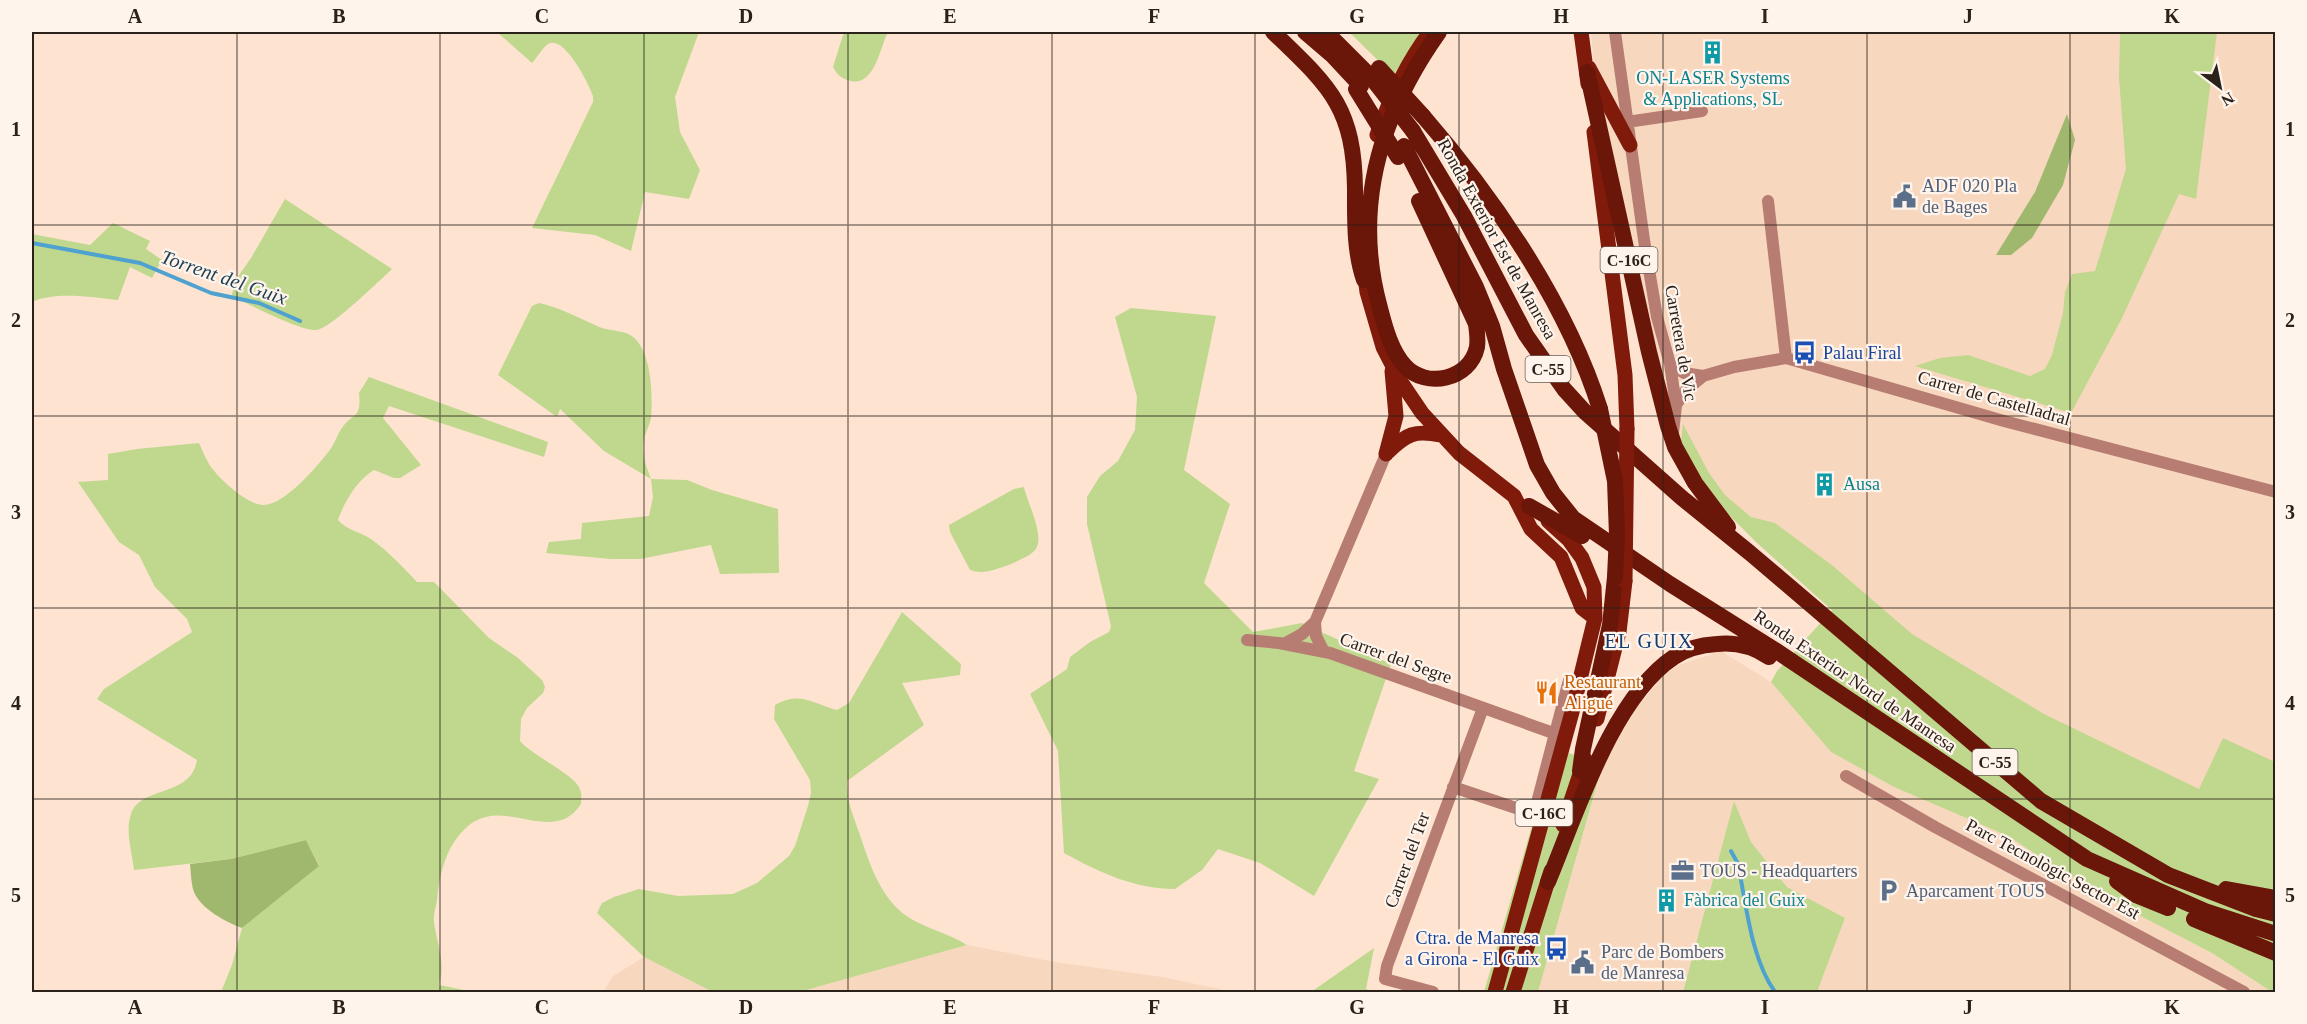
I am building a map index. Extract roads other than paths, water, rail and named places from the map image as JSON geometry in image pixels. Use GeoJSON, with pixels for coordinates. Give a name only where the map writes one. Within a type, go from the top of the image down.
{"type":"FeatureCollection","features":[{"type":"Feature","properties":{"kind":"highway"},"geometry":{"type":"LineString","coordinates":[[1273,32],[1322,81],[1336,100],[1346,120],[1352,142],[1358,262],[1364,280]]}},
{"type":"Feature","properties":{"kind":"highway","name":"Ronda Exterior Est de Manresa"},"geometry":{"type":"LineString","coordinates":[[1305,32],[1323,38],[1413,131],[1464,216],[1526,336],[1564,389],[1585,412],[1673,490],[1750,553]]}},
{"type":"Feature","properties":{"kind":"highway"},"geometry":{"type":"LineString","coordinates":[[1339,32],[1366,80],[1423,116],[1482,189],[1566,323],[1580,354],[1599,409],[1615,481],[1620,579],[1583,748],[1581,771]]}},
{"type":"Feature","properties":{"kind":"highway"},"geometry":{"type":"LineString","coordinates":[[1401,151],[1476,324],[1477,346],[1474,356],[1460,371],[1445,378],[1418,377],[1403,364],[1396,353],[1378,302],[1371,266],[1370,244],[1375,165],[1382,143],[1407,82],[1439,32]]}},
{"type":"Feature","properties":{"kind":"highway","name":"C-16C"},"geometry":{"type":"LineString","coordinates":[[1586,66],[1657,386],[1675,447],[1708,502],[1750,553]]}},
{"type":"Feature","properties":{"kind":"highway","name":"Ronda Exterior Est de Manresa"},"geometry":{"type":"LineString","coordinates":[[1366,80],[1401,151],[1476,287],[1492,326],[1503,369],[1537,465],[1553,493],[1573,518],[1670,584]]}},
{"type":"Feature","properties":{"kind":"highway"},"geometry":{"type":"LineString","coordinates":[[1529,506],[1670,584]]}},
{"type":"Feature","properties":{"kind":"highway","name":"Ronda Exterior Nord de Manresa"},"geometry":{"type":"LineString","coordinates":[[1750,553],[2041,801],[2168,875],[2256,909],[2276,914]]}},
{"type":"Feature","properties":{"kind":"highway","name":"Ronda Exterior Nord de Manresa"},"geometry":{"type":"LineString","coordinates":[[1670,584],[1775,650],[2087,859],[2205,911],[2276,934]]}},
{"type":"Feature","properties":{"kind":"highway"},"geometry":{"type":"LineString","coordinates":[[1548,882],[1603,749],[1642,688],[1660,668],[1675,656],[1707,644],[1738,644],[1765,655],[1822,693],[1862,708]]}},
{"type":"Feature","properties":{"kind":"highway"},"geometry":{"type":"LineString","coordinates":[[2087,859],[2136,895],[2276,952]]}},
{"type":"Feature","properties":{"kind":"highway"},"geometry":{"type":"LineString","coordinates":[[2168,875],[2276,898]]}},
{"type":"Feature","properties":{"kind":"main road"},"geometry":{"type":"LineString","coordinates":[[1430,32],[1415,52],[1388,103],[1372,152],[1365,186],[1364,280],[1378,332],[1391,363],[1422,413],[1440,435],[1473,466],[1514,496],[1531,529],[1561,556],[1582,608],[1595,618]]}},
{"type":"Feature","properties":{"kind":"main road","name":"C-16C"},"geometry":{"type":"LineString","coordinates":[[1581,32],[1624,364],[1627,429],[1620,579]]}},
{"type":"Feature","properties":{"kind":"main road"},"geometry":{"type":"LineString","coordinates":[[1586,66],[1630,145]]}},
{"type":"Feature","properties":{"kind":"main road"},"geometry":{"type":"LineString","coordinates":[[1386,454],[1396,416],[1391,363]]}},
{"type":"Feature","properties":{"kind":"main road"},"geometry":{"type":"LineString","coordinates":[[1386,454],[1406,435],[1428,432],[1440,435]]}},
{"type":"Feature","properties":{"kind":"main road","name":"C-16C"},"geometry":{"type":"LineString","coordinates":[[1493,989],[1572,712],[1595,618],[1594,587],[1582,558],[1569,540],[1529,506]]}},
{"type":"Feature","properties":{"kind":"main road","name":"C-16C"},"geometry":{"type":"LineString","coordinates":[[1513,993],[1581,771]]}},
{"type":"Feature","properties":{"kind":"street","name":"Carretera de Vic"},"geometry":{"type":"LineString","coordinates":[[1615,32],[1657,317],[1670,364],[1676,405],[1673,433],[1675,447]]}},
{"type":"Feature","properties":{"kind":"street"},"geometry":{"type":"LineString","coordinates":[[1627,122],[1702,111]]}},
{"type":"Feature","properties":{"kind":"street"},"geometry":{"type":"LineString","coordinates":[[1768,201],[1786,357]]}},
{"type":"Feature","properties":{"kind":"street","name":"Carrer de Castelladral"},"geometry":{"type":"LineString","coordinates":[[1676,405],[1686,390],[1703,376],[1734,367],[1786,357],[2004,421],[2276,492]]}},
{"type":"Feature","properties":{"kind":"street"},"geometry":{"type":"LineString","coordinates":[[1670,364],[1684,373],[1703,376]]}},
{"type":"Feature","properties":{"kind":"street"},"geometry":{"type":"LineString","coordinates":[[1284,644],[1302,634],[1315,622],[1386,454]]}},
{"type":"Feature","properties":{"kind":"street","name":"Carrer del Segre"},"geometry":{"type":"LineString","coordinates":[[1315,622],[1316,636],[1324,652],[1556,734]]}},
{"type":"Feature","properties":{"kind":"street"},"geometry":{"type":"LineString","coordinates":[[1247,640],[1324,652]]}},
{"type":"Feature","properties":{"kind":"street"},"geometry":{"type":"LineString","coordinates":[[1453,787],[1534,814],[1569,680]]}},
{"type":"Feature","properties":{"kind":"street","name":"Carrer del Ter"},"geometry":{"type":"LineString","coordinates":[[1433,993],[1385,979],[1387,966],[1483,708]]}},
{"type":"Feature","properties":{"kind":"street","name":"Parc Tecnològic Sector Est"},"geometry":{"type":"LineString","coordinates":[[1846,776],[1935,827],[2244,993]]}},
{"type":"Feature","properties":{"kind":"waterway","name":"Torrent del Guix"},"geometry":{"type":"LineString","coordinates":[[32,243],[140,263],[211,293],[259,303],[300,321]]}},
{"type":"Feature","properties":{"kind":"waterway"},"geometry":{"type":"LineString","coordinates":[[1731,851],[1738,864],[1760,964],[1775,992]]}},
{"type":"Feature","properties":{"kind":"place","name":"ON-LASER Systems & Applications, SL"},"geometry":{"type":"Point","coordinates":[1713,52]}},
{"type":"Feature","properties":{"kind":"place","name":"ADF 020 Pla de Bages"},"geometry":{"type":"Point","coordinates":[1904,196]}},
{"type":"Feature","properties":{"kind":"place","name":"Palau Firal"},"geometry":{"type":"Point","coordinates":[1805,353]}},
{"type":"Feature","properties":{"kind":"place","name":"Ausa"},"geometry":{"type":"Point","coordinates":[1825,484]}},
{"type":"Feature","properties":{"kind":"place","name":"Restaurant Aligué"},"geometry":{"type":"Point","coordinates":[1546,692]}},
{"type":"Feature","properties":{"kind":"place","name":"TOUS - Headquarters"},"geometry":{"type":"Point","coordinates":[1682,871]}},
{"type":"Feature","properties":{"kind":"place","name":"Aparcament TOUS"},"geometry":{"type":"Point","coordinates":[1888,891]}},
{"type":"Feature","properties":{"kind":"place","name":"Fàbrica del Guix"},"geometry":{"type":"Point","coordinates":[1666,900]}},
{"type":"Feature","properties":{"kind":"place","name":"Ctra. de Manresa a Girona - El Guix"},"geometry":{"type":"Point","coordinates":[1557,948]}},
{"type":"Feature","properties":{"kind":"place","name":"Parc de Bombers de Manresa"},"geometry":{"type":"Point","coordinates":[1583,962]}},
{"type":"Feature","properties":{"kind":"district","name":"EL GUIX"},"geometry":{"type":"Point","coordinates":[1649,641]}}]}
